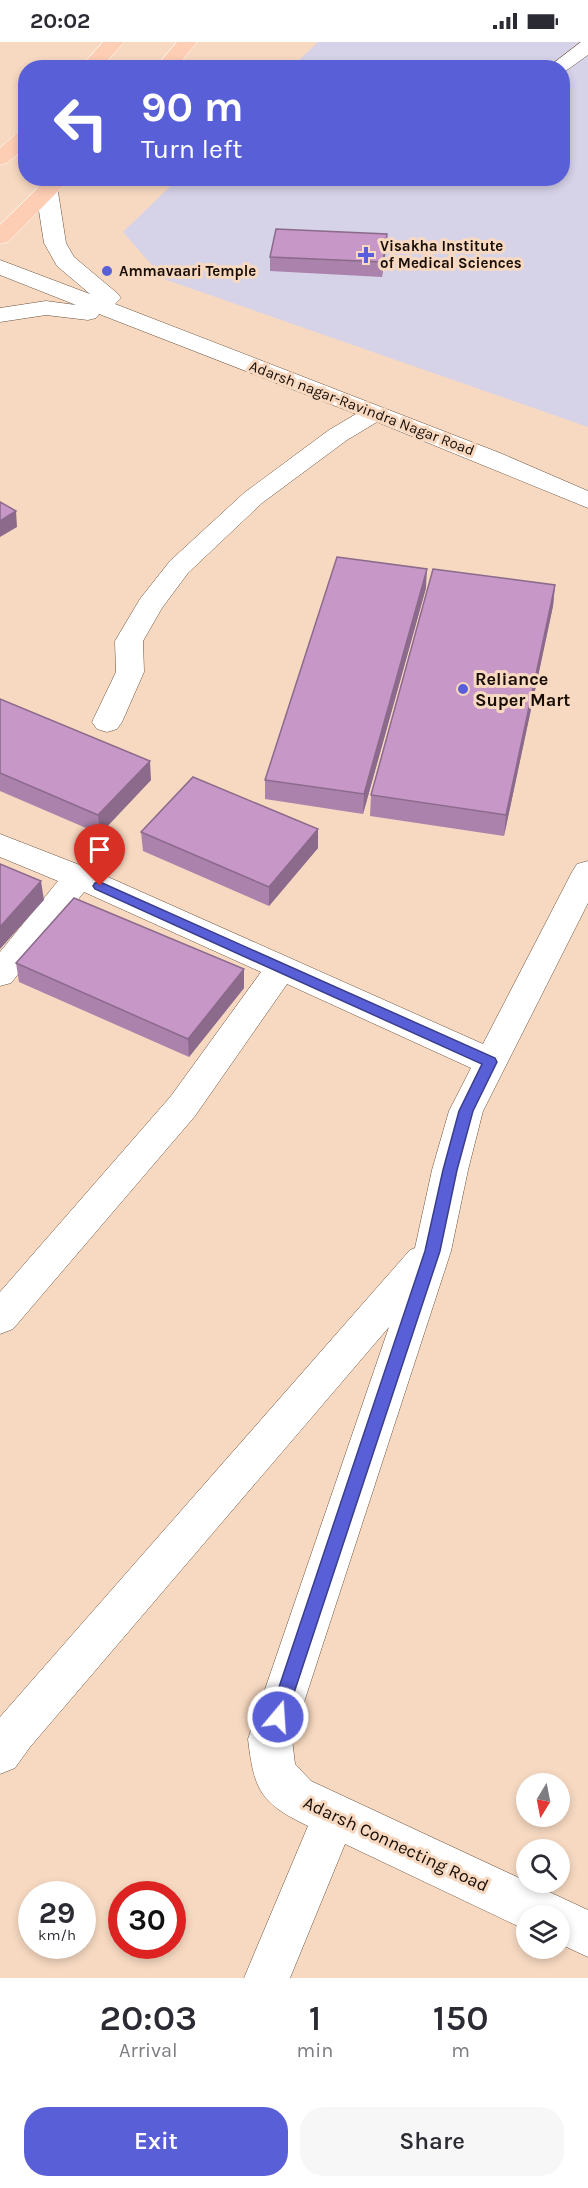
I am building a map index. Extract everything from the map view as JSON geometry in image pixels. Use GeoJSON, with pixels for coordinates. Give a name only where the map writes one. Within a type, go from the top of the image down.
{"type":"FeatureCollection","features":[{"type":"Feature","properties":{"kind":"main road"},"geometry":{"type":"LineString","coordinates":[[97,60],[114,42]]}},
{"type":"Feature","properties":{"kind":"main road"},"geometry":{"type":"LineString","coordinates":[[172,60],[187,42]]}},
{"type":"Feature","properties":{"kind":"main road"},"geometry":{"type":"LineString","coordinates":[[0,159],[18,142]]}},
{"type":"Feature","properties":{"kind":"main road"},"geometry":{"type":"LineString","coordinates":[[0,237],[53,186]]}},
{"type":"Feature","properties":{"kind":"street"},"geometry":{"type":"LineString","coordinates":[[568,60],[588,46]]}},
{"type":"Feature","properties":{"kind":"street"},"geometry":{"type":"LineString","coordinates":[[54,186],[55,243],[65,261],[134,318]]}},
{"type":"Feature","properties":{"kind":"street"},"geometry":{"type":"LineString","coordinates":[[0,243],[134,318]]}},
{"type":"Feature","properties":{"kind":"street"},"geometry":{"type":"LineString","coordinates":[[0,267],[134,318]]}},
{"type":"Feature","properties":{"kind":"street"},"geometry":{"type":"LineString","coordinates":[[0,315],[46,308],[134,318]]}},
{"type":"Feature","properties":{"kind":"street","name":"Adarsh nagar-Ravindra Nagar Road"},"geometry":{"type":"LineString","coordinates":[[134,318],[491,458],[588,500]]}},
{"type":"Feature","properties":{"kind":"street"},"geometry":{"type":"LineString","coordinates":[[107,722],[130,672],[129,641],[150,605],[179,567],[253,498],[338,435],[374,414]]}},
{"type":"Feature","properties":{"kind":"street"},"geometry":{"type":"LineString","coordinates":[[0,845],[80,877],[490,1062]]}},
{"type":"Feature","properties":{"kind":"street","name":"Adarsh Connecting Road"},"geometry":{"type":"LineString","coordinates":[[524,1905],[295,1797],[274,1774],[270,1740],[433,1251],[450,1170],[466,1111],[588,872]]}},
{"type":"Feature","properties":{"kind":"street"},"geometry":{"type":"LineString","coordinates":[[0,974],[80,877]]}},
{"type":"Feature","properties":{"kind":"street"},"geometry":{"type":"LineString","coordinates":[[0,1318],[183,1106],[282,967]]}},
{"type":"Feature","properties":{"kind":"street"},"geometry":{"type":"LineString","coordinates":[[0,1754],[23,1723],[433,1251]]}},
{"type":"Feature","properties":{"kind":"street"},"geometry":{"type":"LineString","coordinates":[[267,1978],[334,1817]]}},
{"type":"Feature","properties":{"kind":"street"},"geometry":{"type":"LineString","coordinates":[[570,1926],[588,1934]]}},
{"type":"Feature","properties":{"kind":"shaded area","name":"Visakha Institute of Medical Sciences"},"geometry":{"type":"Polygon","coordinates":[[[318,42],[588,42],[588,427],[164,279],[123,232],[171,186],[570,186],[570,60],[299,60],[318,42]]]}},
{"type":"Feature","properties":{"kind":"building"},"geometry":{"type":"Polygon","coordinates":[[[276,229],[387,234],[383,262],[270,257],[276,229]]]}},
{"type":"Feature","properties":{"kind":"building"},"geometry":{"type":"Polygon","coordinates":[[[0,502],[16,511],[0,521],[0,502]]]}},
{"type":"Feature","properties":{"kind":"building"},"geometry":{"type":"Polygon","coordinates":[[[337,557],[427,569],[364,794],[265,780],[337,557]]]}},
{"type":"Feature","properties":{"kind":"building"},"geometry":{"type":"Polygon","coordinates":[[[433,569],[555,585],[506,815],[371,795],[433,569]]]}},
{"type":"Feature","properties":{"kind":"building"},"geometry":{"type":"Polygon","coordinates":[[[0,699],[150,761],[98,815],[0,773],[0,699]]]}},
{"type":"Feature","properties":{"kind":"building"},"geometry":{"type":"Polygon","coordinates":[[[193,777],[318,829],[269,887],[141,832],[193,777]]]}},
{"type":"Feature","properties":{"kind":"building"},"geometry":{"type":"Polygon","coordinates":[[[0,864],[41,881],[0,927],[0,864]]]}},
{"type":"Feature","properties":{"kind":"building"},"geometry":{"type":"Polygon","coordinates":[[[74,898],[244,969],[188,1039],[16,963],[74,898]]]}},
{"type":"Feature","properties":{"kind":"place","name":"Visakha Institute of Medical Sciences"},"geometry":{"type":"Point","coordinates":[366,255]}},
{"type":"Feature","properties":{"kind":"place","name":"Ammavaari Temple"},"geometry":{"type":"Point","coordinates":[107,271]}},
{"type":"Feature","properties":{"kind":"place","name":"Reliance Super Mart"},"geometry":{"type":"Point","coordinates":[463,689]}},
{"type":"Feature","properties":{"kind":"route"},"geometry":{"type":"LineString","coordinates":[[100,886],[490,1062],[466,1111],[450,1170],[433,1251],[278,1717]]}}]}
